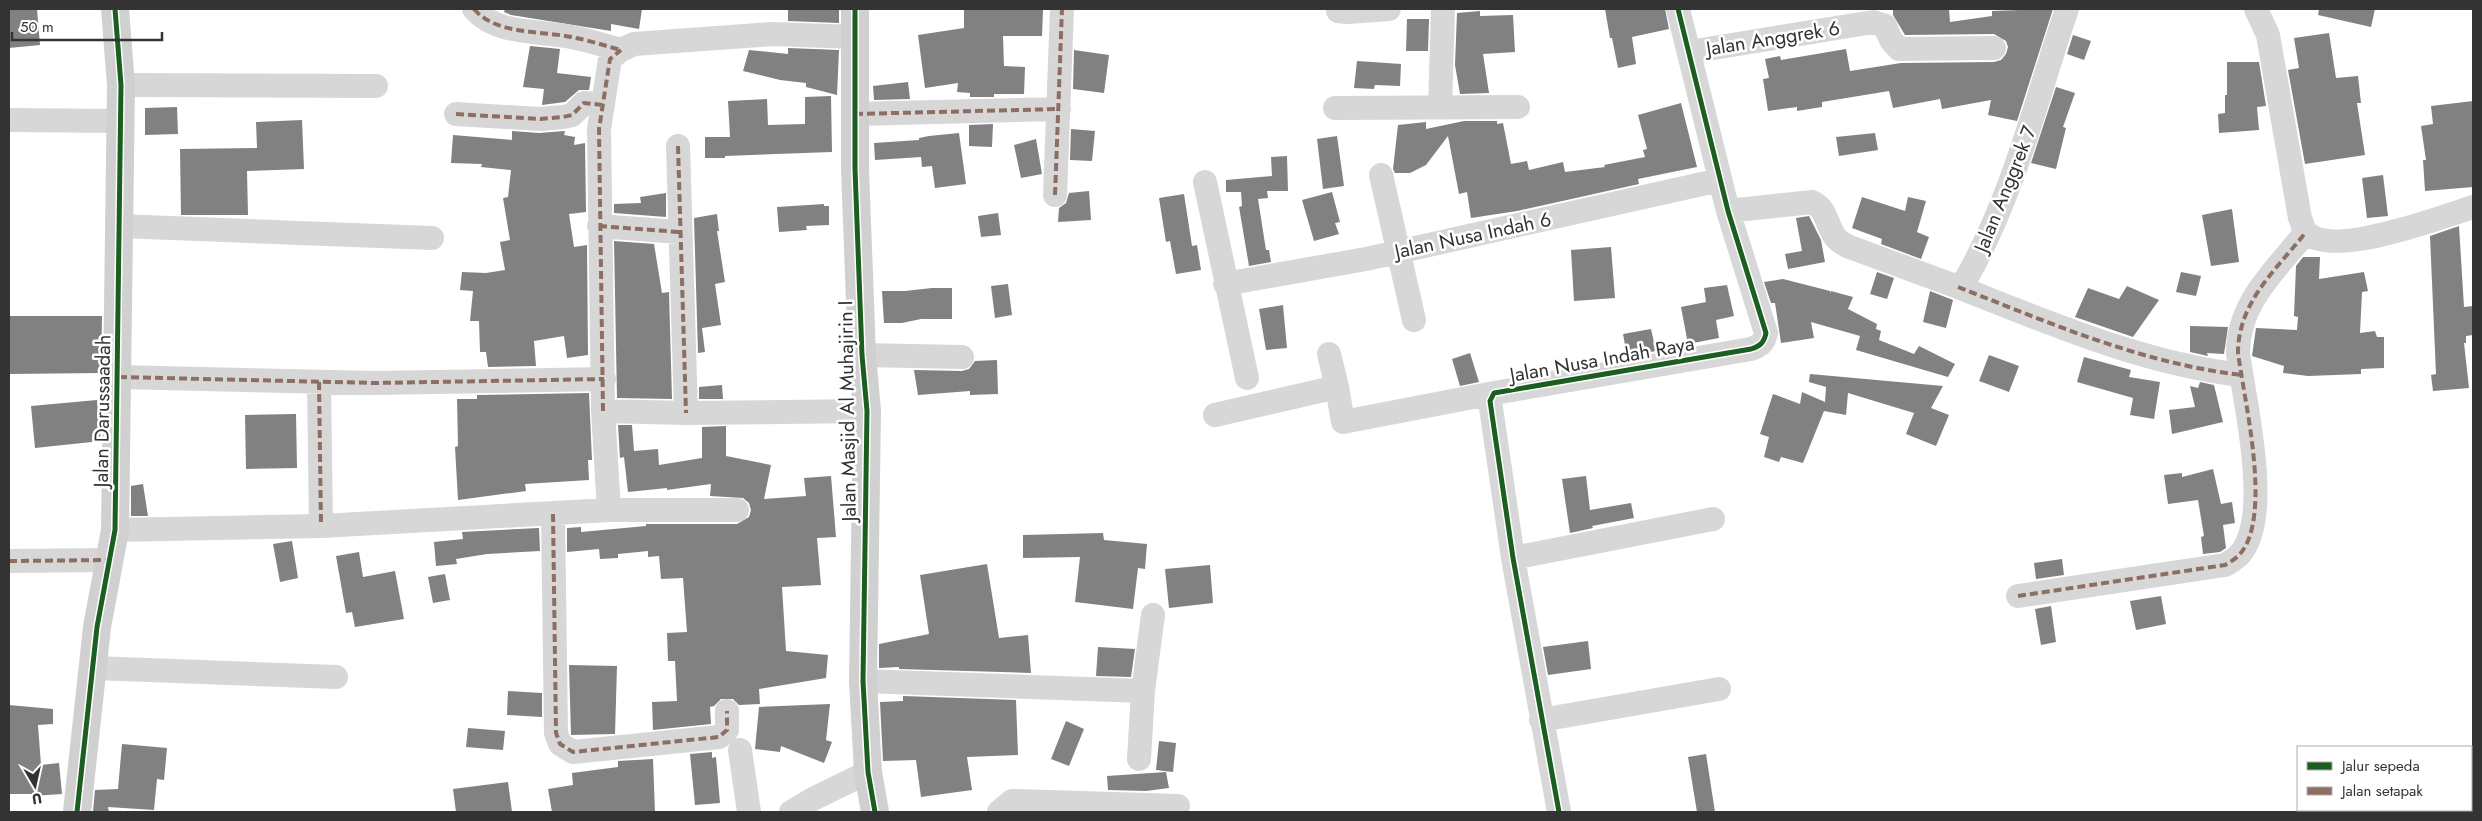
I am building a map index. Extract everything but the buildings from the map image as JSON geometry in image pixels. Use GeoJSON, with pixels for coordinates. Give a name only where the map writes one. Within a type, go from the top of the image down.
{"type":"FeatureCollection","features":[{"type":"Feature","properties":{"kind":"street","name":"Jalan Darussaadah"},"geometry":{"type":"LineString","coordinates":[[77,812],[98,627],[115,530],[119,377],[121,85],[115,9]]}},
{"type":"Feature","properties":{"kind":"street"},"geometry":{"type":"LineString","coordinates":[[474,9],[488,22],[502,26],[575,37],[621,50]]}},
{"type":"Feature","properties":{"kind":"street","name":"Jalan Masjid Al Muhajirin I"},"geometry":{"type":"LineString","coordinates":[[855,9],[855,169],[862,355],[867,411],[863,681],[868,772],[875,812]]}},
{"type":"Feature","properties":{"kind":"street"},"geometry":{"type":"LineString","coordinates":[[1054,195],[1062,9]]}},
{"type":"Feature","properties":{"kind":"street"},"geometry":{"type":"LineString","coordinates":[[1338,11],[1389,9]]}},
{"type":"Feature","properties":{"kind":"street"},"geometry":{"type":"LineString","coordinates":[[1440,108],[1443,9]]}},
{"type":"Feature","properties":{"kind":"street","name":"Jalan Nusa Indah Raya"},"geometry":{"type":"LineString","coordinates":[[1559,812],[1513,558],[1490,401],[1494,393],[1760,346],[1765,340],[1766,333],[1728,211],[1678,9]]}},
{"type":"Feature","properties":{"kind":"street","name":"Jalan Anggrek 7"},"geometry":{"type":"LineString","coordinates":[[1958,287],[1966,279],[2000,213],[2029,133],[2045,73],[2067,9]]}},
{"type":"Feature","properties":{"kind":"street"},"geometry":{"type":"LineString","coordinates":[[2256,9],[2268,35],[2300,218],[2306,232],[2317,239],[2334,242],[2375,236],[2428,222],[2473,207]]}},
{"type":"Feature","properties":{"kind":"street","name":"Jalan Anggrek 6"},"geometry":{"type":"LineString","coordinates":[[1688,52],[1873,22],[1885,26],[1891,40],[1899,48],[1994,48]]}},
{"type":"Feature","properties":{"kind":"street"},"geometry":{"type":"LineString","coordinates":[[609,510],[603,411],[599,129],[610,59],[621,50],[634,44],[773,34],[855,37]]}},
{"type":"Feature","properties":{"kind":"street"},"geometry":{"type":"LineString","coordinates":[[121,85],[376,86]]}},
{"type":"Feature","properties":{"kind":"street"},"geometry":{"type":"LineString","coordinates":[[456,114],[540,119],[572,115],[584,103],[603,105]]}},
{"type":"Feature","properties":{"kind":"street"},"geometry":{"type":"LineString","coordinates":[[1335,108],[1518,106]]}},
{"type":"Feature","properties":{"kind":"street"},"geometry":{"type":"LineString","coordinates":[[855,114],[1059,109]]}},
{"type":"Feature","properties":{"kind":"street"},"geometry":{"type":"LineString","coordinates":[[9,120],[121,121]]}},
{"type":"Feature","properties":{"kind":"street"},"geometry":{"type":"LineString","coordinates":[[678,146],[679,232],[686,413]]}},
{"type":"Feature","properties":{"kind":"street"},"geometry":{"type":"LineString","coordinates":[[1381,175],[1414,320]]}},
{"type":"Feature","properties":{"kind":"street","name":"Jalan Nusa Indah 6"},"geometry":{"type":"LineString","coordinates":[[1225,284],[1398,252],[1720,180]]}},
{"type":"Feature","properties":{"kind":"street"},"geometry":{"type":"LineString","coordinates":[[1205,182],[1225,284],[1247,378]]}},
{"type":"Feature","properties":{"kind":"street"},"geometry":{"type":"LineString","coordinates":[[1728,211],[1812,202],[1819,205],[1837,239],[1847,246],[2116,348],[2184,366],[2241,375]]}},
{"type":"Feature","properties":{"kind":"street"},"geometry":{"type":"LineString","coordinates":[[119,226],[432,238]]}},
{"type":"Feature","properties":{"kind":"street"},"geometry":{"type":"LineString","coordinates":[[599,226],[679,232]]}},
{"type":"Feature","properties":{"kind":"street"},"geometry":{"type":"LineString","coordinates":[[2018,596],[2225,565],[2241,554],[2251,533],[2256,506],[2255,469],[2241,375],[2238,336],[2249,302],[2306,232]]}},
{"type":"Feature","properties":{"kind":"street"},"geometry":{"type":"LineString","coordinates":[[1329,354],[1344,422],[1494,393]]}},
{"type":"Feature","properties":{"kind":"street"},"geometry":{"type":"LineString","coordinates":[[862,355],[962,357]]}},
{"type":"Feature","properties":{"kind":"street"},"geometry":{"type":"LineString","coordinates":[[119,377],[319,382],[604,379]]}},
{"type":"Feature","properties":{"kind":"street"},"geometry":{"type":"LineString","coordinates":[[319,382],[321,526]]}},
{"type":"Feature","properties":{"kind":"street"},"geometry":{"type":"LineString","coordinates":[[1215,415],[1337,388]]}},
{"type":"Feature","properties":{"kind":"street"},"geometry":{"type":"LineString","coordinates":[[603,411],[686,413],[867,411]]}},
{"type":"Feature","properties":{"kind":"street"},"geometry":{"type":"LineString","coordinates":[[115,530],[321,526],[609,510],[737,510]]}},
{"type":"Feature","properties":{"kind":"street"},"geometry":{"type":"LineString","coordinates":[[553,514],[556,733],[560,744],[573,752],[719,736],[727,730],[727,711]]}},
{"type":"Feature","properties":{"kind":"street"},"geometry":{"type":"LineString","coordinates":[[1513,558],[1713,519]]}},
{"type":"Feature","properties":{"kind":"street"},"geometry":{"type":"LineString","coordinates":[[9,561],[110,560]]}},
{"type":"Feature","properties":{"kind":"street"},"geometry":{"type":"LineString","coordinates":[[1139,759],[1144,691],[1153,615]]}},
{"type":"Feature","properties":{"kind":"street"},"geometry":{"type":"LineString","coordinates":[[93,668],[336,678]]}},
{"type":"Feature","properties":{"kind":"street"},"geometry":{"type":"LineString","coordinates":[[863,681],[1144,691]]}},
{"type":"Feature","properties":{"kind":"street"},"geometry":{"type":"LineString","coordinates":[[1541,720],[1719,689]]}},
{"type":"Feature","properties":{"kind":"street"},"geometry":{"type":"LineString","coordinates":[[740,750],[749,812]]}},
{"type":"Feature","properties":{"kind":"street"},"geometry":{"type":"LineString","coordinates":[[791,812],[868,772]]}},
{"type":"Feature","properties":{"kind":"street"},"geometry":{"type":"LineString","coordinates":[[999,812],[1012,801],[1178,806]]}},
{"type":"Feature","properties":{"kind":"marked path"},"geometry":{"type":"LineString","coordinates":[[474,9],[484,18],[508,28],[576,38],[621,50]]}},
{"type":"Feature","properties":{"kind":"marked path"},"geometry":{"type":"LineString","coordinates":[[1055,195],[1062,9]]}},
{"type":"Feature","properties":{"kind":"marked path"},"geometry":{"type":"LineString","coordinates":[[603,411],[599,129],[610,59],[621,50]]}},
{"type":"Feature","properties":{"kind":"marked path"},"geometry":{"type":"LineString","coordinates":[[456,114],[540,119],[572,115],[584,103],[603,105]]}},
{"type":"Feature","properties":{"kind":"marked path"},"geometry":{"type":"LineString","coordinates":[[855,114],[1059,109]]}},
{"type":"Feature","properties":{"kind":"marked path"},"geometry":{"type":"LineString","coordinates":[[678,146],[686,413]]}},
{"type":"Feature","properties":{"kind":"marked path"},"geometry":{"type":"LineString","coordinates":[[599,226],[679,232]]}},
{"type":"Feature","properties":{"kind":"marked path"},"geometry":{"type":"LineString","coordinates":[[2018,596],[2225,565],[2240,554],[2250,536],[2254,513],[2255,486],[2254,457],[2238,353],[2240,335],[2244,318],[2252,302],[2271,274],[2306,232]]}},
{"type":"Feature","properties":{"kind":"marked path"},"geometry":{"type":"LineString","coordinates":[[1958,287],[2096,340],[2168,361],[2241,375]]}},
{"type":"Feature","properties":{"kind":"marked path"},"geometry":{"type":"LineString","coordinates":[[119,377],[375,383],[604,379]]}},
{"type":"Feature","properties":{"kind":"marked path"},"geometry":{"type":"LineString","coordinates":[[319,382],[321,526]]}},
{"type":"Feature","properties":{"kind":"marked path"},"geometry":{"type":"LineString","coordinates":[[553,514],[556,733],[560,744],[573,752],[719,737],[727,730],[727,711]]}},
{"type":"Feature","properties":{"kind":"marked path"},"geometry":{"type":"LineString","coordinates":[[9,561],[110,560]]}},
{"type":"Feature","properties":{"kind":"cycle path"},"geometry":{"type":"LineString","coordinates":[[77,812],[97,627],[115,530],[121,85],[115,9]]}},
{"type":"Feature","properties":{"kind":"cycle path"},"geometry":{"type":"LineString","coordinates":[[855,9],[855,169],[862,355],[867,411],[863,681],[868,772],[875,812]]}},
{"type":"Feature","properties":{"kind":"cycle path"},"geometry":{"type":"LineString","coordinates":[[1559,812],[1513,558],[1490,401],[1494,393],[1751,349],[1761,344],[1766,333],[1728,211],[1678,9]]}}]}
